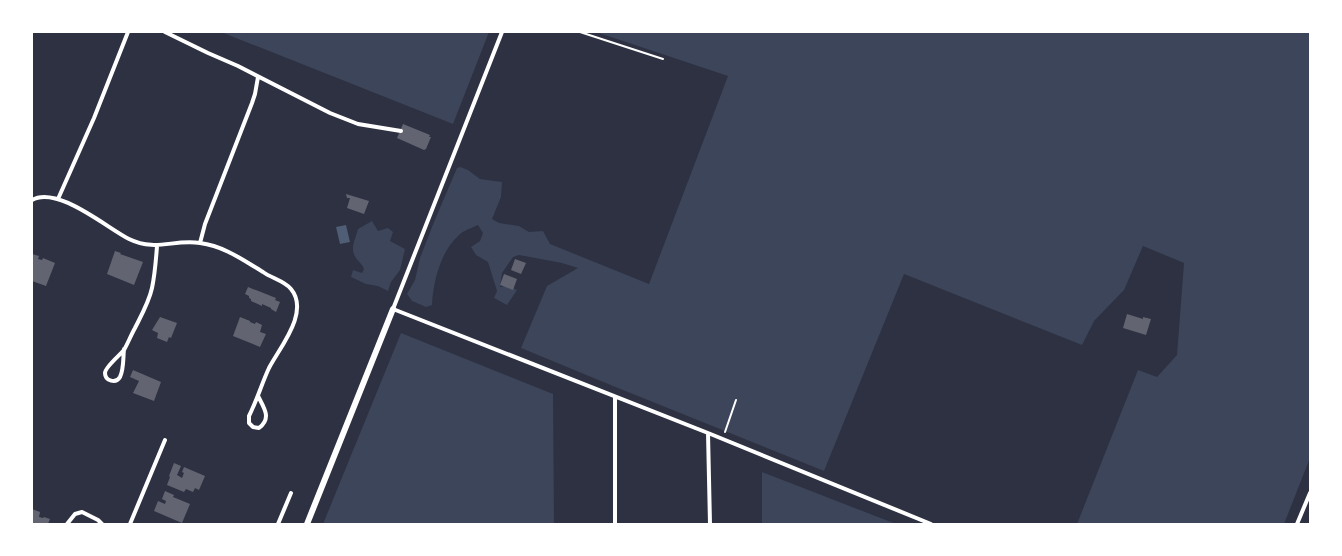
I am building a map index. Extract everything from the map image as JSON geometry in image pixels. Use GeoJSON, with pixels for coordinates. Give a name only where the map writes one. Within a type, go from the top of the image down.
{"type":"FeatureCollection","features":[{"type":"Feature","properties":{"kind":"street"},"geometry":{"type":"LineString","coordinates":[[58,199],[94,118],[128,32]]}},
{"type":"Feature","properties":{"kind":"street"},"geometry":{"type":"LineString","coordinates":[[165,32],[238,66],[330,113],[358,124],[401,131]]}},
{"type":"Feature","properties":{"kind":"street"},"geometry":{"type":"LineString","coordinates":[[307,524],[502,32]]}},
{"type":"Feature","properties":{"kind":"street"},"geometry":{"type":"LineString","coordinates":[[200,243],[205,224],[252,103],[258,77]]}},
{"type":"Feature","properties":{"kind":"street"},"geometry":{"type":"LineString","coordinates":[[32,200],[36,197],[45,196],[58,199],[85,210],[131,240],[146,245],[157,246],[172,243],[200,243],[222,248],[288,285],[296,299],[297,310],[294,323],[288,337],[269,369],[249,416],[249,423],[253,427],[259,428],[264,424],[266,418],[258,396]]}},
{"type":"Feature","properties":{"kind":"street"},"geometry":{"type":"LineString","coordinates":[[124,350],[123,365],[120,376],[117,380],[108,380],[105,377],[104,372],[124,350],[152,290],[157,246]]}},
{"type":"Feature","properties":{"kind":"street"},"geometry":{"type":"LineString","coordinates":[[393,309],[708,433],[931,524]]}},
{"type":"Feature","properties":{"kind":"street"},"geometry":{"type":"LineString","coordinates":[[615,397],[615,524]]}},
{"type":"Feature","properties":{"kind":"street"},"geometry":{"type":"LineString","coordinates":[[708,433],[710,524]]}},
{"type":"Feature","properties":{"kind":"street"},"geometry":{"type":"LineString","coordinates":[[130,524],[165,440]]}},
{"type":"Feature","properties":{"kind":"street"},"geometry":{"type":"LineString","coordinates":[[1297,524],[1310,492]]}},
{"type":"Feature","properties":{"kind":"street"},"geometry":{"type":"LineString","coordinates":[[278,524],[291,493]]}},
{"type":"Feature","properties":{"kind":"street"},"geometry":{"type":"LineString","coordinates":[[68,523],[75,514],[82,512],[98,520],[102,524]]}},
{"type":"Feature","properties":{"kind":"path"},"geometry":{"type":"LineString","coordinates":[[580,32],[663,59]]}},
{"type":"Feature","properties":{"kind":"path"},"geometry":{"type":"LineString","coordinates":[[722,439],[736,400]]}},
{"type":"Feature","properties":{"kind":"shaded area"},"geometry":{"type":"Polygon","coordinates":[[[221,32],[489,32],[453,124],[221,32]]]}},
{"type":"Feature","properties":{"kind":"shaded area"},"geometry":{"type":"Polygon","coordinates":[[[596,32],[1310,32],[1310,458],[1284,524],[1077,524],[1138,370],[1157,377],[1177,355],[1184,263],[1143,246],[1124,290],[1094,321],[1082,345],[904,274],[824,471],[521,348],[547,286],[578,268],[562,263],[519,255],[513,257],[502,273],[500,287],[508,286],[517,290],[507,305],[494,298],[497,291],[488,262],[476,255],[471,247],[480,241],[483,233],[478,225],[461,233],[447,249],[436,277],[432,305],[426,307],[412,301],[407,294],[415,280],[420,258],[434,222],[457,168],[460,167],[468,170],[480,179],[502,182],[501,197],[492,219],[499,223],[519,226],[529,232],[543,231],[550,244],[649,284],[728,76],[596,32]]]}},
{"type":"Feature","properties":{"kind":"shaded area"},"geometry":{"type":"Polygon","coordinates":[[[372,221],[378,231],[388,228],[393,232],[390,241],[405,249],[400,270],[391,282],[388,291],[378,286],[366,284],[351,277],[353,270],[362,273],[364,269],[354,255],[353,251],[358,229],[372,221]]]}},
{"type":"Feature","properties":{"kind":"shaded area"},"geometry":{"type":"Polygon","coordinates":[[[346,225],[350,242],[340,244],[336,227],[346,225]]]}},
{"type":"Feature","properties":{"kind":"shaded area"},"geometry":{"type":"Polygon","coordinates":[[[401,333],[553,394],[554,524],[323,524],[401,333]]]}},
{"type":"Feature","properties":{"kind":"shaded area"},"geometry":{"type":"Polygon","coordinates":[[[762,472],[896,524],[762,524],[762,472]]]}},
{"type":"Feature","properties":{"kind":"building"},"geometry":{"type":"Polygon","coordinates":[[[403,124],[430,135],[429,137],[431,137],[426,149],[424,150],[397,138],[403,124]]]}},
{"type":"Feature","properties":{"kind":"building"},"geometry":{"type":"Polygon","coordinates":[[[346,194],[369,201],[364,214],[347,208],[350,198],[347,198],[346,194]]]}},
{"type":"Feature","properties":{"kind":"building"},"geometry":{"type":"Polygon","coordinates":[[[115,251],[143,262],[134,285],[107,274],[115,251]]]}},
{"type":"Feature","properties":{"kind":"building"},"geometry":{"type":"Polygon","coordinates":[[[32,254],[39,256],[38,259],[42,260],[43,258],[55,263],[46,286],[32,281],[32,254]]]}},
{"type":"Feature","properties":{"kind":"building"},"geometry":{"type":"Polygon","coordinates":[[[515,259],[526,263],[521,274],[511,270],[515,259]]]}},
{"type":"Feature","properties":{"kind":"building"},"geometry":{"type":"Polygon","coordinates":[[[504,274],[517,279],[513,290],[500,285],[504,274]]]}},
{"type":"Feature","properties":{"kind":"building"},"geometry":{"type":"Polygon","coordinates":[[[248,287],[276,298],[275,300],[280,302],[276,312],[262,304],[262,306],[251,301],[249,296],[245,294],[248,287]]]}},
{"type":"Feature","properties":{"kind":"building"},"geometry":{"type":"Polygon","coordinates":[[[1127,314],[1143,319],[1143,317],[1151,319],[1146,335],[1123,328],[1127,314]]]}},
{"type":"Feature","properties":{"kind":"building"},"geometry":{"type":"Polygon","coordinates":[[[160,317],[177,323],[171,338],[169,337],[167,342],[157,338],[158,333],[152,330],[160,317]]]}},
{"type":"Feature","properties":{"kind":"building"},"geometry":{"type":"Polygon","coordinates":[[[240,317],[255,324],[256,322],[262,325],[260,332],[266,334],[260,347],[233,336],[240,317]]]}},
{"type":"Feature","properties":{"kind":"building"},"geometry":{"type":"Polygon","coordinates":[[[133,370],[161,382],[154,401],[133,393],[139,381],[130,377],[133,370]]]}},
{"type":"Feature","properties":{"kind":"building"},"geometry":{"type":"Polygon","coordinates":[[[174,463],[181,466],[177,475],[182,478],[184,467],[205,476],[199,490],[195,488],[193,492],[186,489],[184,492],[167,485],[174,463]]]}},
{"type":"Feature","properties":{"kind":"building"},"geometry":{"type":"Polygon","coordinates":[[[165,491],[174,495],[173,497],[190,504],[182,523],[154,511],[158,501],[165,504],[166,501],[162,499],[165,491]]]}},
{"type":"Feature","properties":{"kind":"building"},"geometry":{"type":"Polygon","coordinates":[[[32,509],[40,512],[39,517],[50,519],[48,524],[32,524],[32,509]]]}}]}
